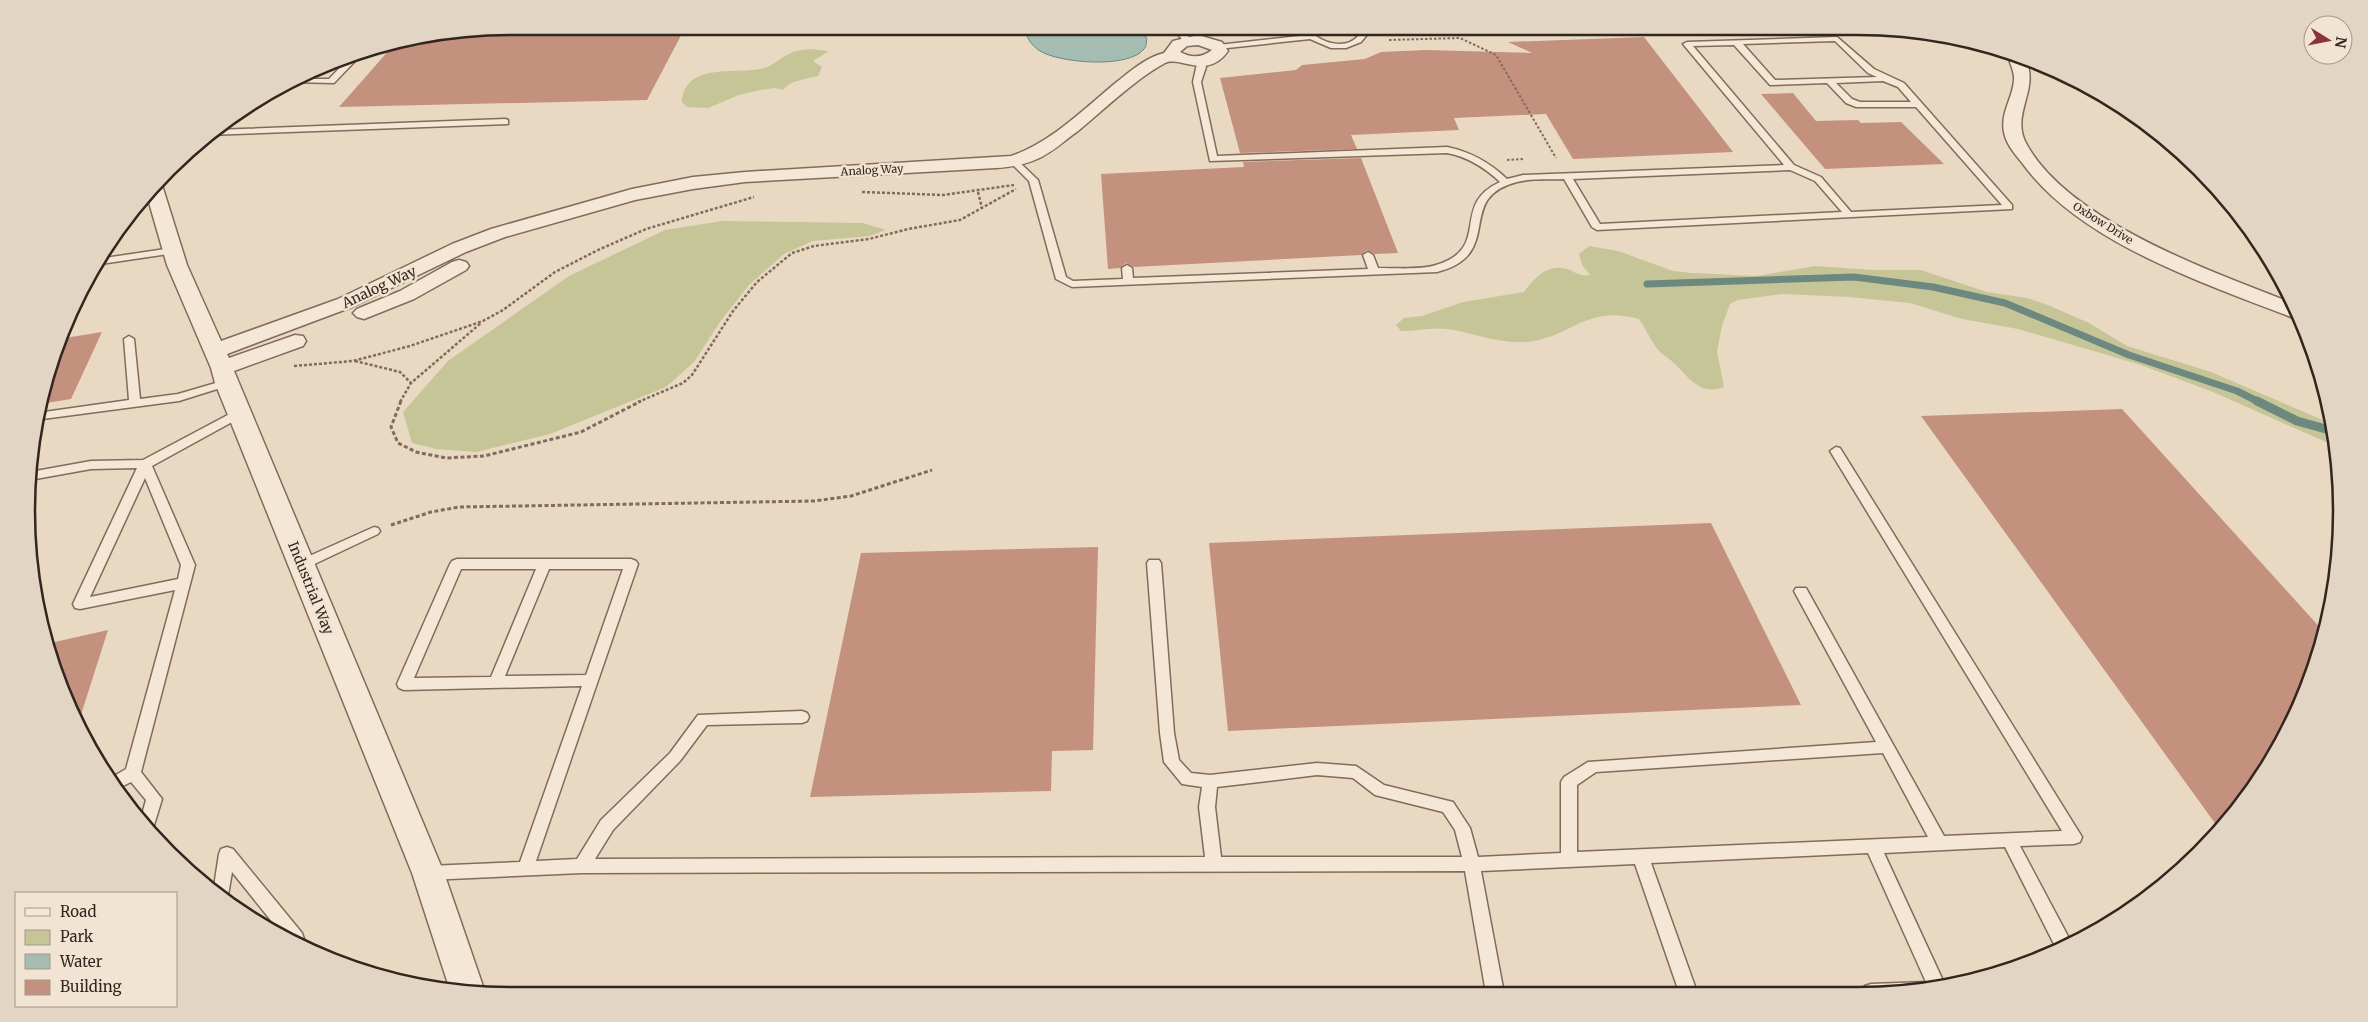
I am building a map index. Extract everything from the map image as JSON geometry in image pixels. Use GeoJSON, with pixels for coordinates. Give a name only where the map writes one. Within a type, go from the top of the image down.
{"type":"FeatureCollection","features":[{"type":"Feature","properties":{"kind":"street"},"geometry":{"type":"LineString","coordinates":[[1174,55],[1184,60],[1201,61],[1216,56],[1220,52],[1218,47],[1203,40],[1188,41]]}},
{"type":"Feature","properties":{"kind":"street","name":"Analog Way"},"geometry":{"type":"LineString","coordinates":[[221,367],[301,339],[407,294],[542,221],[632,195],[720,180],[1013,161],[1032,155],[1055,140],[1152,63],[1174,55],[1172,50],[1174,47],[1188,41]]}},
{"type":"Feature","properties":{"kind":"street","name":"Oxbow Drive"},"geometry":{"type":"LineString","coordinates":[[2022,65],[2024,76],[2013,111],[2011,125],[2019,146],[2047,181],[2085,213],[2131,241],[2174,262],[2288,309]]}},
{"type":"Feature","properties":{"kind":"street","name":"Industrial Way"},"geometry":{"type":"LineString","coordinates":[[156,194],[172,251],[428,873],[466,985]]}},
{"type":"Feature","properties":{"kind":"lane"},"geometry":{"type":"LineString","coordinates":[[1183,35],[1188,41]]}},
{"type":"Feature","properties":{"kind":"lane"},"geometry":{"type":"LineString","coordinates":[[1218,47],[1312,37],[1320,43],[1333,46],[1357,42],[1361,39],[1361,35]]}},
{"type":"Feature","properties":{"kind":"lane"},"geometry":{"type":"LineString","coordinates":[[1567,177],[1597,227],[1849,215],[2008,207],[1901,85],[1871,71],[1837,39],[1687,44],[1791,166],[1818,179],[1849,215]]}},
{"type":"Feature","properties":{"kind":"lane"},"geometry":{"type":"LineString","coordinates":[[1736,42],[1772,83],[1887,78]]}},
{"type":"Feature","properties":{"kind":"lane"},"geometry":{"type":"LineString","coordinates":[[1201,61],[1202,67],[1197,82],[1213,164],[1447,150],[1460,152],[1478,159],[1506,182]]}},
{"type":"Feature","properties":{"kind":"lane"},"geometry":{"type":"LineString","coordinates":[[307,81],[330,81],[347,64]]}},
{"type":"Feature","properties":{"kind":"lane"},"geometry":{"type":"LineString","coordinates":[[1829,81],[1849,101],[1858,105],[1917,104]]}},
{"type":"Feature","properties":{"kind":"lane"},"geometry":{"type":"LineString","coordinates":[[223,132],[506,122]]}},
{"type":"Feature","properties":{"kind":"lane"},"geometry":{"type":"LineString","coordinates":[[1013,161],[1033,180],[1061,279],[1072,284],[1436,268],[1459,259],[1471,246],[1479,202],[1488,192],[1506,182],[1523,178],[1791,166]]}},
{"type":"Feature","properties":{"kind":"lane"},"geometry":{"type":"LineString","coordinates":[[107,260],[172,251]]}},
{"type":"Feature","properties":{"kind":"lane"},"geometry":{"type":"LineString","coordinates":[[1368,255],[1374,271]]}},
{"type":"Feature","properties":{"kind":"lane"},"geometry":{"type":"LineString","coordinates":[[1127,268],[1128,282]]}},
{"type":"Feature","properties":{"kind":"lane"},"geometry":{"type":"LineString","coordinates":[[129,339],[135,403]]}},
{"type":"Feature","properties":{"kind":"lane"},"geometry":{"type":"LineString","coordinates":[[45,416],[179,397],[221,367]]}},
{"type":"Feature","properties":{"kind":"lane"},"geometry":{"type":"LineString","coordinates":[[37,475],[91,465],[145,464],[239,413]]}},
{"type":"Feature","properties":{"kind":"lane"},"geometry":{"type":"LineString","coordinates":[[428,873],[582,866],[1472,864],[2074,837],[1836,451]]}},
{"type":"Feature","properties":{"kind":"lane"},"geometry":{"type":"LineString","coordinates":[[119,781],[133,773],[188,565],[145,464]]}},
{"type":"Feature","properties":{"kind":"lane"},"geometry":{"type":"LineString","coordinates":[[145,464],[80,604],[184,583]]}},
{"type":"Feature","properties":{"kind":"lane"},"geometry":{"type":"LineString","coordinates":[[301,565],[374,531]]}},
{"type":"Feature","properties":{"kind":"lane"},"geometry":{"type":"LineString","coordinates":[[1154,563],[1167,733],[1172,762],[1187,779],[1210,781],[1317,769],[1356,772],[1380,790],[1448,807],[1462,828],[1472,864],[1494,987]]}},
{"type":"Feature","properties":{"kind":"lane"},"geometry":{"type":"LineString","coordinates":[[525,870],[591,680],[631,564],[457,564],[404,684],[591,680]]}},
{"type":"Feature","properties":{"kind":"lane"},"geometry":{"type":"LineString","coordinates":[[496,682],[544,564]]}},
{"type":"Feature","properties":{"kind":"lane"},"geometry":{"type":"LineString","coordinates":[[1801,591],[1940,843]]}},
{"type":"Feature","properties":{"kind":"lane"},"geometry":{"type":"LineString","coordinates":[[582,866],[607,826],[675,757],[703,719],[802,717]]}},
{"type":"Feature","properties":{"kind":"lane"},"geometry":{"type":"LineString","coordinates":[[1569,860],[1569,782],[1593,766],[1887,747]]}},
{"type":"Feature","properties":{"kind":"lane"},"geometry":{"type":"LineString","coordinates":[[133,773],[154,799],[149,820]]}},
{"type":"Feature","properties":{"kind":"lane"},"geometry":{"type":"LineString","coordinates":[[1210,781],[1208,807],[1214,865]]}},
{"type":"Feature","properties":{"kind":"lane"},"geometry":{"type":"LineString","coordinates":[[2009,840],[2061,941]]}},
{"type":"Feature","properties":{"kind":"lane"},"geometry":{"type":"LineString","coordinates":[[1873,846],[1934,981]]}},
{"type":"Feature","properties":{"kind":"lane"},"geometry":{"type":"LineString","coordinates":[[221,889],[227,854],[293,934]]}},
{"type":"Feature","properties":{"kind":"lane"},"geometry":{"type":"LineString","coordinates":[[1641,856],[1686,987]]}},
{"type":"Feature","properties":{"kind":"path"},"geometry":{"type":"LineString","coordinates":[[1389,40],[1460,38],[1496,55],[1556,158]]}},
{"type":"Feature","properties":{"kind":"path"},"geometry":{"type":"LineString","coordinates":[[860,191],[943,195],[978,192],[1014,185]]}},
{"type":"Feature","properties":{"kind":"path"},"geometry":{"type":"LineString","coordinates":[[483,321],[411,383],[396,409],[391,427],[398,443],[416,452],[446,458],[484,456],[581,432],[620,410],[683,383],[692,375],[739,304],[757,282],[792,253],[814,246],[869,239],[908,229],[960,220],[1016,189]]}},
{"type":"Feature","properties":{"kind":"path"},"geometry":{"type":"LineString","coordinates":[[978,192],[982,208]]}},
{"type":"Feature","properties":{"kind":"path"},"geometry":{"type":"LineString","coordinates":[[286,368],[310,363],[353,361],[410,346],[483,321],[503,310],[555,272],[600,249],[646,229],[758,196]]}},
{"type":"Feature","properties":{"kind":"path"},"geometry":{"type":"LineString","coordinates":[[353,361],[400,372],[411,383]]}},
{"type":"Feature","properties":{"kind":"path"},"geometry":{"type":"LineString","coordinates":[[374,531],[431,512],[459,507],[814,500],[851,496],[932,470]]}},
{"type":"Feature","properties":{"kind":"green space"},"geometry":{"type":"Polygon","coordinates":[[[810,49],[829,51],[813,61],[822,67],[818,76],[794,82],[783,90],[775,88],[739,95],[708,108],[687,107],[682,102],[685,90],[691,81],[700,76],[724,71],[764,68],[792,53],[810,49]]]}},
{"type":"Feature","properties":{"kind":"green space"},"geometry":{"type":"Polygon","coordinates":[[[722,221],[863,223],[886,230],[870,236],[813,241],[784,254],[749,285],[720,322],[694,362],[666,387],[550,434],[476,452],[436,449],[412,443],[403,412],[448,361],[569,276],[665,230],[722,221]]]}},
{"type":"Feature","properties":{"kind":"green space"},"geometry":{"type":"Polygon","coordinates":[[[1589,246],[1618,251],[1673,271],[1756,276],[1815,266],[1873,270],[1921,270],[1987,292],[2027,298],[2048,305],[2089,323],[2127,346],[2211,372],[2324,421],[2328,443],[2213,392],[2141,365],[2018,329],[1962,319],[1910,303],[1849,297],[1782,294],[1738,300],[1730,304],[1722,326],[1717,351],[1724,387],[1716,389],[1702,388],[1660,352],[1639,319],[1605,316],[1580,323],[1555,335],[1526,342],[1496,340],[1436,328],[1401,331],[1396,325],[1404,318],[1422,316],[1463,302],[1524,292],[1542,273],[1554,268],[1567,269],[1581,275],[1590,275],[1582,265],[1579,254],[1589,246]]]}},
{"type":"Feature","properties":{"kind":"water"},"geometry":{"type":"Polygon","coordinates":[[[1026,35],[1143,35],[1147,38],[1144,49],[1136,55],[1110,62],[1094,62],[1062,59],[1049,55],[1037,49],[1026,35]]]}},
{"type":"Feature","properties":{"kind":"building"},"geometry":{"type":"Polygon","coordinates":[[[681,35],[647,100],[339,107],[388,51],[418,44],[480,36],[681,35]]]}},
{"type":"Feature","properties":{"kind":"building"},"geometry":{"type":"Polygon","coordinates":[[[1644,37],[1733,152],[1573,159],[1546,114],[1454,118],[1459,130],[1351,135],[1357,149],[1240,153],[1220,78],[1296,70],[1302,65],[1365,59],[1381,52],[1426,50],[1532,53],[1508,42],[1644,37]]]}},
{"type":"Feature","properties":{"kind":"building"},"geometry":{"type":"Polygon","coordinates":[[[1793,93],[1816,121],[1901,122],[1944,164],[1825,169],[1761,94],[1793,93]]]}},
{"type":"Feature","properties":{"kind":"building"},"geometry":{"type":"Polygon","coordinates":[[[1361,158],[1398,253],[1375,254],[1367,250],[1361,255],[1134,267],[1126,263],[1120,268],[1108,269],[1101,174],[1244,167],[1243,162],[1361,158]]]}},
{"type":"Feature","properties":{"kind":"building"},"geometry":{"type":"Polygon","coordinates":[[[102,332],[71,399],[48,403],[60,358],[68,338],[102,332]]]}},
{"type":"Feature","properties":{"kind":"building"},"geometry":{"type":"Polygon","coordinates":[[[2122,409],[2319,626],[2308,664],[2284,722],[2253,775],[2216,824],[1921,416],[2122,409]]]}},
{"type":"Feature","properties":{"kind":"building"},"geometry":{"type":"Polygon","coordinates":[[[1711,523],[1801,705],[1228,731],[1209,543],[1711,523]]]}},
{"type":"Feature","properties":{"kind":"building"},"geometry":{"type":"Polygon","coordinates":[[[1098,547],[1093,750],[1052,751],[1051,791],[810,797],[861,553],[1098,547]]]}},
{"type":"Feature","properties":{"kind":"building"},"geometry":{"type":"Polygon","coordinates":[[[108,630],[81,715],[60,664],[53,642],[108,630]]]}},
{"type":"Feature","properties":{"kind":"waterway"},"geometry":{"type":"LineString","coordinates":[[1647,284],[1854,277],[1933,287],[2005,303],[2129,355],[2237,391],[2297,421],[2326,429]]}}]}
